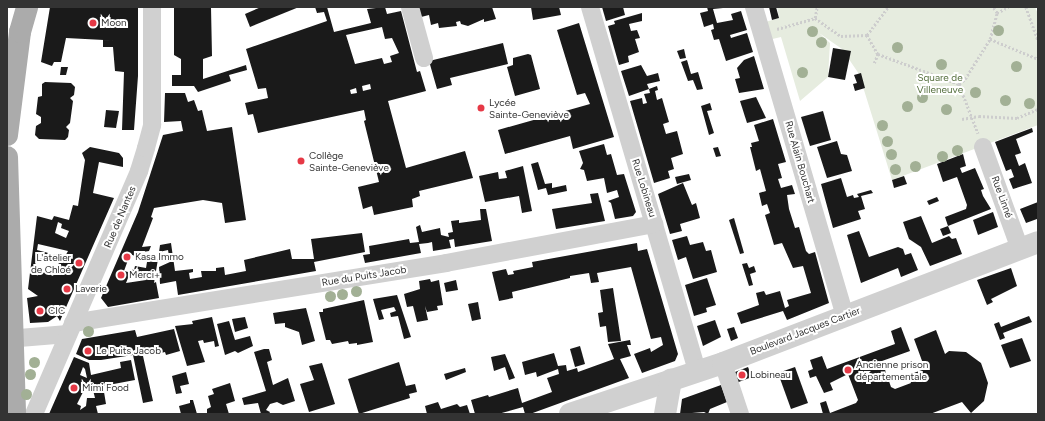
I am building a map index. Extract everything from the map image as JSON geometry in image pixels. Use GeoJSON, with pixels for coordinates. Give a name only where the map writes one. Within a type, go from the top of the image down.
{"type":"FeatureCollection","features":[{"type":"Feature","properties":{"kind":"main road"},"geometry":{"type":"LineString","coordinates":[[7,135],[20,32],[27,7]]}},
{"type":"Feature","properties":{"kind":"main road"},"geometry":{"type":"LineString","coordinates":[[7,157],[10,338],[15,414]]}},
{"type":"Feature","properties":{"kind":"street","name":"Rue de Nantes"},"geometry":{"type":"LineString","coordinates":[[34,414],[139,171],[152,125],[152,7]]}},
{"type":"Feature","properties":{"kind":"street"},"geometry":{"type":"LineString","coordinates":[[410,7],[424,58]]}},
{"type":"Feature","properties":{"kind":"street","name":"Rue Lobineau"},"geometry":{"type":"LineString","coordinates":[[590,7],[697,370]]}},
{"type":"Feature","properties":{"kind":"street","name":"Rue Alain Bouchart"},"geometry":{"type":"LineString","coordinates":[[754,7],[845,316]]}},
{"type":"Feature","properties":{"kind":"street","name":"Rue Linné"},"geometry":{"type":"LineString","coordinates":[[983,147],[1029,245]]}},
{"type":"Feature","properties":{"kind":"street","name":"Rue du Puits Jacob"},"geometry":{"type":"LineString","coordinates":[[10,338],[71,329],[654,224]]}},
{"type":"Feature","properties":{"kind":"street","name":"Boulevard Jacques Cartier"},"geometry":{"type":"LineString","coordinates":[[570,414],[646,390],[697,370],[724,363],[1029,245]]}},
{"type":"Feature","properties":{"kind":"street"},"geometry":{"type":"LineString","coordinates":[[724,363],[740,414]]}},
{"type":"Feature","properties":{"kind":"street"},"geometry":{"type":"LineString","coordinates":[[665,414],[671,380]]}},
{"type":"Feature","properties":{"kind":"street"},"geometry":{"type":"LineString","coordinates":[[646,390],[654,414]]}},
{"type":"Feature","properties":{"kind":"path"},"geometry":{"type":"LineString","coordinates":[[815,18],[817,7]]}},
{"type":"Feature","properties":{"kind":"path"},"geometry":{"type":"LineString","coordinates":[[867,35],[888,7]]}},
{"type":"Feature","properties":{"kind":"path"},"geometry":{"type":"LineString","coordinates":[[993,7],[997,13]]}},
{"type":"Feature","properties":{"kind":"path"},"geometry":{"type":"LineString","coordinates":[[959,84],[965,79],[990,39],[997,13],[1008,7]]}},
{"type":"Feature","properties":{"kind":"path"},"geometry":{"type":"LineString","coordinates":[[1026,7],[1038,40]]}},
{"type":"Feature","properties":{"kind":"path"},"geometry":{"type":"LineString","coordinates":[[762,33],[815,18]]}},
{"type":"Feature","properties":{"kind":"path"},"geometry":{"type":"LineString","coordinates":[[815,18],[841,36],[867,35]]}},
{"type":"Feature","properties":{"kind":"path"},"geometry":{"type":"LineString","coordinates":[[867,35],[878,54],[959,84]]}},
{"type":"Feature","properties":{"kind":"path"},"geometry":{"type":"LineString","coordinates":[[990,39],[1038,59]]}},
{"type":"Feature","properties":{"kind":"path"},"geometry":{"type":"LineString","coordinates":[[874,63],[878,54]]}},
{"type":"Feature","properties":{"kind":"path"},"geometry":{"type":"LineString","coordinates":[[959,84],[983,147]]}},
{"type":"Feature","properties":{"kind":"path"},"geometry":{"type":"LineString","coordinates":[[962,119],[970,116],[1017,118],[1038,109]]}},
{"type":"Feature","properties":{"kind":"green space","name":"Square de Villeneuve"},"geometry":{"type":"Polygon","coordinates":[[[777,7],[1035,7],[1038,14],[1038,125],[892,180],[859,74],[842,49],[819,33],[830,43],[828,77],[800,101],[781,37],[764,41],[759,24],[779,18],[777,7]]]}},
{"type":"Feature","properties":{"kind":"building","name":"Moon"},"geometry":{"type":"Polygon","coordinates":[[[50,7],[138,7],[138,76],[134,130],[122,130],[124,72],[115,71],[113,47],[103,47],[103,40],[123,41],[66,38],[61,62],[54,62],[52,66],[41,62],[50,7]]]}},
{"type":"Feature","properties":{"kind":"building"},"geometry":{"type":"Polygon","coordinates":[[[174,7],[211,7],[212,56],[203,59],[203,79],[246,65],[247,70],[229,75],[231,81],[198,92],[194,86],[172,86],[172,75],[181,75],[181,59],[174,55],[174,7]]]}},
{"type":"Feature","properties":{"kind":"building"},"geometry":{"type":"Polygon","coordinates":[[[261,7],[299,7],[250,27],[245,14],[261,7]]]}},
{"type":"Feature","properties":{"kind":"building"},"geometry":{"type":"Polygon","coordinates":[[[315,7],[327,7],[334,32],[371,23],[367,9],[385,7],[387,14],[401,11],[417,72],[420,71],[426,91],[388,101],[406,168],[465,151],[473,178],[419,191],[420,196],[412,199],[413,207],[374,215],[372,206],[363,209],[358,187],[379,182],[364,121],[366,120],[364,110],[258,133],[253,114],[248,115],[245,103],[268,98],[266,88],[258,89],[246,49],[327,21],[324,12],[317,13],[315,7]],[[382,27],[346,35],[355,64],[382,58],[384,64],[392,62],[390,56],[399,53],[392,38],[385,39],[382,27]],[[370,84],[362,86],[363,91],[371,89],[370,84]],[[356,88],[350,90],[351,94],[357,93],[356,88]]]}},
{"type":"Feature","properties":{"kind":"building"},"geometry":{"type":"Polygon","coordinates":[[[414,7],[492,7],[496,19],[484,22],[484,19],[468,26],[461,24],[460,21],[456,22],[457,26],[439,28],[438,23],[431,25],[429,15],[417,18],[414,7]]]}},
{"type":"Feature","properties":{"kind":"building"},"geometry":{"type":"Polygon","coordinates":[[[531,7],[559,7],[561,15],[533,20],[531,7]]]}},
{"type":"Feature","properties":{"kind":"building"},"geometry":{"type":"Polygon","coordinates":[[[602,7],[623,7],[625,15],[606,21],[602,7]]]}},
{"type":"Feature","properties":{"kind":"building"},"geometry":{"type":"Polygon","coordinates":[[[707,7],[733,7],[713,9],[717,23],[733,20],[731,14],[741,11],[747,30],[730,35],[731,38],[747,33],[753,52],[726,61],[719,39],[714,40],[711,30],[714,29],[713,24],[704,27],[700,13],[708,11],[707,7]]]}},
{"type":"Feature","properties":{"kind":"building"},"geometry":{"type":"Polygon","coordinates":[[[769,7],[776,7],[779,18],[772,20],[769,7]]]}},
{"type":"Feature","properties":{"kind":"building"},"geometry":{"type":"Polygon","coordinates":[[[642,13],[642,21],[629,24],[631,31],[637,30],[640,38],[635,39],[639,52],[628,56],[629,62],[619,65],[608,26],[615,24],[614,21],[642,13]]]}},
{"type":"Feature","properties":{"kind":"building"},"geometry":{"type":"Polygon","coordinates":[[[579,23],[614,137],[573,149],[570,136],[505,154],[498,130],[590,104],[585,93],[577,95],[557,30],[579,23]]]}},
{"type":"Feature","properties":{"kind":"building"},"geometry":{"type":"Polygon","coordinates":[[[503,43],[508,64],[450,78],[452,85],[437,89],[429,61],[503,43]]]}},
{"type":"Feature","properties":{"kind":"building"},"geometry":{"type":"Polygon","coordinates":[[[833,48],[851,51],[845,80],[828,77],[833,48]]]}},
{"type":"Feature","properties":{"kind":"building"},"geometry":{"type":"Polygon","coordinates":[[[684,49],[686,58],[680,59],[677,51],[684,49]]]}},
{"type":"Feature","properties":{"kind":"building"},"geometry":{"type":"Polygon","coordinates":[[[528,54],[531,55],[540,89],[515,96],[507,67],[513,65],[513,58],[528,54]]]}},
{"type":"Feature","properties":{"kind":"building"},"geometry":{"type":"Polygon","coordinates":[[[754,56],[764,89],[739,93],[735,79],[740,78],[737,68],[744,60],[754,56]]]}},
{"type":"Feature","properties":{"kind":"building"},"geometry":{"type":"Polygon","coordinates":[[[687,60],[691,74],[698,72],[703,89],[697,90],[693,80],[688,81],[681,62],[687,60]]]}},
{"type":"Feature","properties":{"kind":"building"},"geometry":{"type":"Polygon","coordinates":[[[641,65],[647,76],[658,73],[660,81],[647,84],[649,89],[629,96],[621,71],[641,65]]]}},
{"type":"Feature","properties":{"kind":"building"},"geometry":{"type":"Polygon","coordinates":[[[61,67],[68,67],[66,75],[60,75],[61,67]]]}},
{"type":"Feature","properties":{"kind":"building"},"geometry":{"type":"Polygon","coordinates":[[[861,73],[865,88],[855,91],[853,84],[857,83],[854,75],[861,73]]]}},
{"type":"Feature","properties":{"kind":"building"},"geometry":{"type":"Polygon","coordinates":[[[45,82],[71,83],[75,87],[74,95],[70,98],[73,101],[70,123],[66,127],[69,130],[68,137],[65,140],[39,139],[35,135],[36,126],[41,123],[41,117],[36,114],[38,97],[42,96],[42,84],[45,82]]]}},
{"type":"Feature","properties":{"kind":"building"},"geometry":{"type":"Polygon","coordinates":[[[657,86],[658,90],[655,91],[657,100],[662,98],[669,122],[663,124],[666,134],[677,131],[683,154],[671,158],[674,169],[668,171],[670,178],[654,183],[630,101],[642,98],[643,104],[647,103],[644,94],[650,93],[649,89],[657,86]]]}},
{"type":"Feature","properties":{"kind":"building"},"geometry":{"type":"Polygon","coordinates":[[[165,93],[185,93],[188,102],[194,100],[198,111],[202,110],[207,131],[232,127],[246,220],[225,223],[222,203],[203,200],[154,208],[151,217],[153,218],[142,247],[151,246],[149,251],[143,252],[140,258],[130,254],[130,261],[128,260],[124,271],[128,272],[129,269],[134,270],[135,266],[146,268],[148,256],[158,259],[154,283],[156,282],[159,298],[108,307],[101,298],[138,212],[163,135],[183,131],[181,121],[164,122],[165,93]],[[143,271],[142,274],[130,273],[126,283],[146,280],[145,271],[143,271]]]}},
{"type":"Feature","properties":{"kind":"building"},"geometry":{"type":"Polygon","coordinates":[[[756,97],[766,118],[747,123],[740,101],[756,97]]]}},
{"type":"Feature","properties":{"kind":"building"},"geometry":{"type":"Polygon","coordinates":[[[710,103],[712,110],[707,111],[714,133],[709,135],[701,106],[710,103]]]}},
{"type":"Feature","properties":{"kind":"building"},"geometry":{"type":"Polygon","coordinates":[[[106,110],[119,111],[116,128],[104,127],[106,110]]]}},
{"type":"Feature","properties":{"kind":"building"},"geometry":{"type":"Polygon","coordinates":[[[823,111],[831,140],[810,146],[801,117],[823,111]]]}},
{"type":"Feature","properties":{"kind":"building"},"geometry":{"type":"Polygon","coordinates":[[[773,119],[786,162],[778,164],[782,178],[778,179],[781,188],[792,185],[795,194],[787,195],[789,209],[795,228],[799,227],[806,251],[809,254],[815,252],[829,303],[787,320],[783,311],[741,324],[737,313],[759,305],[756,293],[764,291],[766,295],[780,291],[785,308],[789,306],[787,300],[811,293],[803,266],[793,268],[782,243],[774,245],[765,215],[770,213],[767,204],[762,206],[759,193],[766,191],[760,169],[756,171],[750,147],[752,147],[751,143],[759,141],[754,125],[773,119]]]}},
{"type":"Feature","properties":{"kind":"building"},"geometry":{"type":"Polygon","coordinates":[[[1032,128],[1033,132],[1016,139],[1021,153],[1015,155],[1019,166],[1025,163],[1032,183],[1013,189],[1009,179],[1014,177],[1011,169],[1006,171],[995,142],[1032,128]]]}},
{"type":"Feature","properties":{"kind":"building"},"geometry":{"type":"Polygon","coordinates":[[[837,141],[841,154],[847,155],[852,171],[827,178],[817,147],[837,141]]]}},
{"type":"Feature","properties":{"kind":"building"},"geometry":{"type":"Polygon","coordinates":[[[604,144],[607,155],[611,154],[617,175],[624,174],[636,212],[633,216],[615,219],[611,203],[608,201],[619,197],[617,190],[607,193],[604,178],[587,181],[584,170],[580,169],[583,163],[579,151],[604,144]]]}},
{"type":"Feature","properties":{"kind":"building"},"geometry":{"type":"Polygon","coordinates":[[[90,147],[119,153],[123,158],[123,167],[99,162],[93,193],[114,198],[60,321],[57,316],[48,322],[30,323],[27,298],[38,296],[28,289],[37,216],[52,220],[54,216],[69,220],[73,205],[78,206],[85,160],[82,153],[90,147]],[[58,222],[55,233],[66,238],[69,231],[61,228],[62,224],[58,222]],[[38,244],[37,250],[56,255],[59,253],[60,256],[54,262],[37,258],[35,265],[53,276],[58,264],[63,266],[58,263],[59,261],[62,262],[68,251],[38,244]]]}},
{"type":"Feature","properties":{"kind":"building"},"geometry":{"type":"Polygon","coordinates":[[[718,147],[721,156],[716,157],[713,148],[718,147]]]}},
{"type":"Feature","properties":{"kind":"building"},"geometry":{"type":"Polygon","coordinates":[[[963,154],[966,166],[960,168],[962,173],[975,168],[984,189],[981,190],[983,196],[991,209],[948,226],[945,217],[966,209],[967,205],[957,177],[943,182],[937,164],[963,154]]]}},
{"type":"Feature","properties":{"kind":"building"},"geometry":{"type":"Polygon","coordinates":[[[538,162],[545,184],[552,183],[552,188],[566,185],[567,191],[548,195],[546,188],[538,190],[531,164],[538,162]]]}},
{"type":"Feature","properties":{"kind":"building"},"geometry":{"type":"Polygon","coordinates":[[[523,166],[532,211],[522,213],[519,196],[485,202],[479,176],[498,172],[499,179],[507,178],[505,171],[523,166]]]}},
{"type":"Feature","properties":{"kind":"building"},"geometry":{"type":"Polygon","coordinates":[[[689,174],[691,180],[677,184],[675,177],[689,174]]]}},
{"type":"Feature","properties":{"kind":"building"},"geometry":{"type":"Polygon","coordinates":[[[904,176],[907,184],[894,188],[892,180],[904,176]]]}},
{"type":"Feature","properties":{"kind":"building"},"geometry":{"type":"Polygon","coordinates":[[[841,178],[847,197],[853,195],[854,198],[859,197],[857,194],[871,190],[873,193],[861,196],[865,209],[858,211],[861,219],[833,228],[821,184],[841,178]]]}},
{"type":"Feature","properties":{"kind":"building"},"geometry":{"type":"Polygon","coordinates":[[[683,183],[692,205],[696,203],[700,218],[680,224],[682,231],[670,234],[658,194],[683,183]]]}},
{"type":"Feature","properties":{"kind":"building"},"geometry":{"type":"Polygon","coordinates":[[[598,193],[605,221],[556,229],[552,209],[592,203],[590,194],[598,193]]]}},
{"type":"Feature","properties":{"kind":"building"},"geometry":{"type":"Polygon","coordinates":[[[937,197],[939,201],[929,205],[927,201],[937,197]]]}},
{"type":"Feature","properties":{"kind":"building"},"geometry":{"type":"Polygon","coordinates":[[[1038,202],[1038,222],[1037,219],[1026,223],[1020,209],[1038,202]]]}},
{"type":"Feature","properties":{"kind":"building"},"geometry":{"type":"Polygon","coordinates":[[[480,209],[486,209],[492,241],[455,247],[454,239],[449,240],[451,248],[433,251],[432,242],[419,244],[421,253],[365,263],[363,255],[370,254],[369,246],[409,239],[410,243],[419,242],[416,227],[420,225],[422,232],[440,228],[441,235],[449,237],[448,233],[453,232],[451,221],[459,220],[459,223],[481,220],[480,209]]]}},
{"type":"Feature","properties":{"kind":"building"},"geometry":{"type":"Polygon","coordinates":[[[993,212],[998,227],[978,235],[973,220],[993,212]]]}},
{"type":"Feature","properties":{"kind":"building"},"geometry":{"type":"Polygon","coordinates":[[[921,216],[932,243],[949,236],[952,239],[956,238],[962,254],[930,266],[921,247],[909,239],[903,222],[921,216]]]}},
{"type":"Feature","properties":{"kind":"building"},"geometry":{"type":"Polygon","coordinates":[[[734,218],[744,253],[740,254],[729,220],[734,218]]]}},
{"type":"Feature","properties":{"kind":"building"},"geometry":{"type":"Polygon","coordinates":[[[948,226],[951,233],[943,236],[940,229],[948,226]]]}},
{"type":"Feature","properties":{"kind":"building"},"geometry":{"type":"Polygon","coordinates":[[[859,231],[869,257],[898,247],[903,249],[905,255],[911,253],[918,270],[901,277],[898,268],[861,283],[847,235],[859,231]]]}},
{"type":"Feature","properties":{"kind":"building"},"geometry":{"type":"Polygon","coordinates":[[[362,233],[365,252],[314,262],[316,271],[178,295],[176,281],[160,284],[159,267],[170,262],[168,250],[159,252],[160,245],[171,243],[175,271],[193,269],[193,272],[189,273],[190,279],[202,277],[201,271],[216,271],[216,268],[224,267],[225,275],[246,271],[244,260],[290,249],[292,259],[314,259],[311,239],[362,233]]]}},
{"type":"Feature","properties":{"kind":"building"},"geometry":{"type":"Polygon","coordinates":[[[687,236],[690,245],[703,242],[706,251],[711,250],[717,272],[693,279],[686,257],[678,260],[672,240],[687,236]]]}},
{"type":"Feature","properties":{"kind":"building"},"geometry":{"type":"Polygon","coordinates":[[[637,243],[638,251],[647,249],[678,354],[675,361],[642,373],[634,354],[650,348],[651,352],[663,345],[661,337],[651,339],[631,267],[597,273],[599,282],[591,283],[589,273],[570,276],[570,278],[512,292],[513,298],[499,301],[492,272],[506,269],[508,275],[514,274],[513,271],[533,267],[532,262],[637,243]]]}},
{"type":"Feature","properties":{"kind":"building"},"geometry":{"type":"Polygon","coordinates":[[[747,263],[749,268],[754,266],[756,272],[750,274],[753,285],[749,286],[742,264],[747,263]]]}},
{"type":"Feature","properties":{"kind":"building"},"geometry":{"type":"Polygon","coordinates":[[[1011,268],[1017,286],[991,299],[993,302],[987,305],[977,280],[1011,268]]]}},
{"type":"Feature","properties":{"kind":"building"},"geometry":{"type":"Polygon","coordinates":[[[707,278],[716,305],[706,308],[707,312],[694,316],[685,285],[707,278]]]}},
{"type":"Feature","properties":{"kind":"building"},"geometry":{"type":"Polygon","coordinates":[[[430,279],[431,282],[439,280],[443,305],[437,306],[438,310],[427,312],[425,306],[428,320],[417,322],[413,306],[407,307],[404,294],[420,289],[419,281],[430,279]]]}},
{"type":"Feature","properties":{"kind":"building"},"geometry":{"type":"Polygon","coordinates":[[[456,280],[458,290],[446,292],[444,283],[456,280]]]}},
{"type":"Feature","properties":{"kind":"building"},"geometry":{"type":"Polygon","coordinates":[[[613,288],[621,341],[608,342],[606,326],[600,327],[598,313],[603,312],[600,290],[613,288]]]}},
{"type":"Feature","properties":{"kind":"building"},"geometry":{"type":"Polygon","coordinates":[[[397,295],[411,337],[404,339],[398,316],[391,317],[390,313],[396,311],[394,307],[381,310],[384,319],[379,320],[373,299],[397,295]]]}},
{"type":"Feature","properties":{"kind":"building"},"geometry":{"type":"Polygon","coordinates":[[[364,300],[373,342],[357,345],[357,343],[349,344],[348,341],[332,344],[330,340],[326,340],[319,312],[323,312],[323,309],[364,300]]]}},
{"type":"Feature","properties":{"kind":"building"},"geometry":{"type":"Polygon","coordinates":[[[478,302],[481,319],[472,321],[468,304],[478,302]]]}},
{"type":"Feature","properties":{"kind":"building"},"geometry":{"type":"Polygon","coordinates":[[[306,308],[315,341],[302,345],[299,332],[285,327],[285,323],[275,324],[273,313],[306,308]]]}},
{"type":"Feature","properties":{"kind":"building"},"geometry":{"type":"Polygon","coordinates":[[[1029,316],[1032,322],[1003,333],[1005,338],[1000,340],[994,324],[999,322],[1001,327],[1029,316]]]}},
{"type":"Feature","properties":{"kind":"building"},"geometry":{"type":"Polygon","coordinates":[[[212,317],[219,346],[215,347],[214,341],[204,343],[203,340],[198,341],[205,362],[187,366],[175,326],[193,324],[192,321],[212,317]]]}},
{"type":"Feature","properties":{"kind":"building"},"geometry":{"type":"Polygon","coordinates":[[[245,317],[248,328],[235,332],[232,319],[245,317]]]}},
{"type":"Feature","properties":{"kind":"building"},"geometry":{"type":"Polygon","coordinates":[[[715,320],[721,337],[703,346],[697,326],[715,320]]]}},
{"type":"Feature","properties":{"kind":"building"},"geometry":{"type":"Polygon","coordinates":[[[229,321],[235,340],[250,336],[253,346],[238,353],[235,351],[225,355],[217,324],[229,321]]]}},
{"type":"Feature","properties":{"kind":"building"},"geometry":{"type":"Polygon","coordinates":[[[734,327],[738,338],[731,341],[727,329],[734,327]]]}},
{"type":"Feature","properties":{"kind":"building","name":"Ancienne prison départementale"},"geometry":{"type":"Polygon","coordinates":[[[901,327],[910,351],[882,361],[891,387],[895,389],[911,383],[908,375],[925,369],[914,339],[936,330],[945,354],[949,351],[966,352],[981,363],[988,383],[984,401],[971,413],[962,402],[930,414],[823,414],[820,403],[826,401],[830,413],[856,403],[858,400],[848,374],[830,383],[833,390],[824,393],[816,376],[810,378],[808,371],[813,369],[810,360],[822,356],[827,369],[895,344],[891,331],[901,327]]]}},
{"type":"Feature","properties":{"kind":"building"},"geometry":{"type":"Polygon","coordinates":[[[174,329],[180,351],[166,355],[165,352],[157,354],[156,352],[143,356],[153,401],[143,403],[133,355],[101,360],[89,360],[76,354],[82,339],[135,330],[137,337],[174,329]]]}},
{"type":"Feature","properties":{"kind":"building"},"geometry":{"type":"Polygon","coordinates":[[[1022,338],[1031,361],[1010,368],[1001,345],[1022,338]]]}},
{"type":"Feature","properties":{"kind":"building"},"geometry":{"type":"Polygon","coordinates":[[[630,340],[631,345],[627,345],[631,356],[620,359],[629,378],[530,414],[525,414],[523,407],[498,414],[475,414],[471,400],[488,395],[489,397],[518,388],[522,403],[552,392],[547,378],[559,374],[558,369],[537,377],[536,372],[525,375],[522,362],[554,353],[558,366],[566,365],[567,371],[577,368],[578,372],[614,359],[608,344],[630,340]]]}},
{"type":"Feature","properties":{"kind":"building"},"geometry":{"type":"Polygon","coordinates":[[[580,346],[585,364],[575,367],[570,349],[580,346]]]}},
{"type":"Feature","properties":{"kind":"building"},"geometry":{"type":"Polygon","coordinates":[[[269,349],[272,360],[267,362],[273,385],[288,378],[295,401],[283,405],[277,402],[270,404],[266,410],[270,412],[269,414],[261,414],[258,403],[244,405],[242,398],[266,391],[254,352],[269,349]]]}},
{"type":"Feature","properties":{"kind":"building"},"geometry":{"type":"Polygon","coordinates":[[[505,354],[515,378],[509,380],[505,367],[494,371],[491,357],[505,354]]]}},
{"type":"Feature","properties":{"kind":"building"},"geometry":{"type":"Polygon","coordinates":[[[74,357],[89,363],[91,375],[121,368],[120,362],[131,360],[135,380],[103,386],[106,404],[96,406],[98,414],[49,414],[74,357]],[[83,367],[80,375],[87,378],[85,369],[83,367]],[[85,388],[77,404],[81,406],[80,410],[86,406],[87,398],[95,398],[93,390],[85,388]]]}},
{"type":"Feature","properties":{"kind":"building"},"geometry":{"type":"Polygon","coordinates":[[[399,362],[406,386],[415,384],[417,392],[409,394],[410,398],[359,414],[348,379],[399,362]]]}},
{"type":"Feature","properties":{"kind":"building"},"geometry":{"type":"Polygon","coordinates":[[[322,363],[335,404],[309,412],[300,384],[314,380],[309,366],[322,363]]]}},
{"type":"Feature","properties":{"kind":"building","name":"Lobineau"},"geometry":{"type":"Polygon","coordinates":[[[748,367],[752,377],[736,383],[735,372],[748,367]]]}},
{"type":"Feature","properties":{"kind":"building"},"geometry":{"type":"Polygon","coordinates":[[[795,367],[808,403],[791,409],[778,373],[795,367]]]}},
{"type":"Feature","properties":{"kind":"building"},"geometry":{"type":"Polygon","coordinates":[[[465,368],[466,372],[446,380],[444,374],[465,368]]]}},
{"type":"Feature","properties":{"kind":"building"},"geometry":{"type":"Polygon","coordinates":[[[186,372],[189,384],[180,386],[182,393],[176,394],[172,376],[186,372]]]}},
{"type":"Feature","properties":{"kind":"building"},"geometry":{"type":"Polygon","coordinates":[[[230,383],[235,401],[226,404],[229,414],[207,414],[207,409],[211,407],[208,396],[214,394],[212,389],[230,383]]]}},
{"type":"Feature","properties":{"kind":"building"},"geometry":{"type":"Polygon","coordinates":[[[721,385],[727,402],[710,409],[708,414],[704,412],[680,414],[682,399],[721,385]]]}},
{"type":"Feature","properties":{"kind":"building"},"geometry":{"type":"Polygon","coordinates":[[[190,400],[193,400],[197,414],[181,414],[179,406],[190,403],[190,400]]]}},
{"type":"Feature","properties":{"kind":"building"},"geometry":{"type":"Polygon","coordinates":[[[438,402],[441,409],[457,404],[460,407],[467,405],[470,414],[427,414],[425,406],[438,402]]]}},
{"type":"Feature","properties":{"kind":"place","name":"Moon"},"geometry":{"type":"Point","coordinates":[93,23]}},
{"type":"Feature","properties":{"kind":"place","name":"Lycée Sainte-Geneviève"},"geometry":{"type":"Point","coordinates":[481,108]}},
{"type":"Feature","properties":{"kind":"place","name":"Collège Sainte-Geneviève"},"geometry":{"type":"Point","coordinates":[301,161]}},
{"type":"Feature","properties":{"kind":"place","name":"Kasa Immo"},"geometry":{"type":"Point","coordinates":[127,257]}},
{"type":"Feature","properties":{"kind":"place","name":"L'atelier de Chloé"},"geometry":{"type":"Point","coordinates":[79,263]}},
{"type":"Feature","properties":{"kind":"place","name":"Merci+"},"geometry":{"type":"Point","coordinates":[121,275]}},
{"type":"Feature","properties":{"kind":"place","name":"Laverie"},"geometry":{"type":"Point","coordinates":[67,289]}},
{"type":"Feature","properties":{"kind":"place","name":"CIC"},"geometry":{"type":"Point","coordinates":[40,311]}},
{"type":"Feature","properties":{"kind":"place","name":"Le Puits Jacob"},"geometry":{"type":"Point","coordinates":[88,351]}},
{"type":"Feature","properties":{"kind":"place","name":"Ancienne prison départementale"},"geometry":{"type":"Point","coordinates":[848,370]}},
{"type":"Feature","properties":{"kind":"place","name":"Lobineau"},"geometry":{"type":"Point","coordinates":[742,375]}},
{"type":"Feature","properties":{"kind":"place","name":"Mimi Food"},"geometry":{"type":"Point","coordinates":[74,388]}}]}
